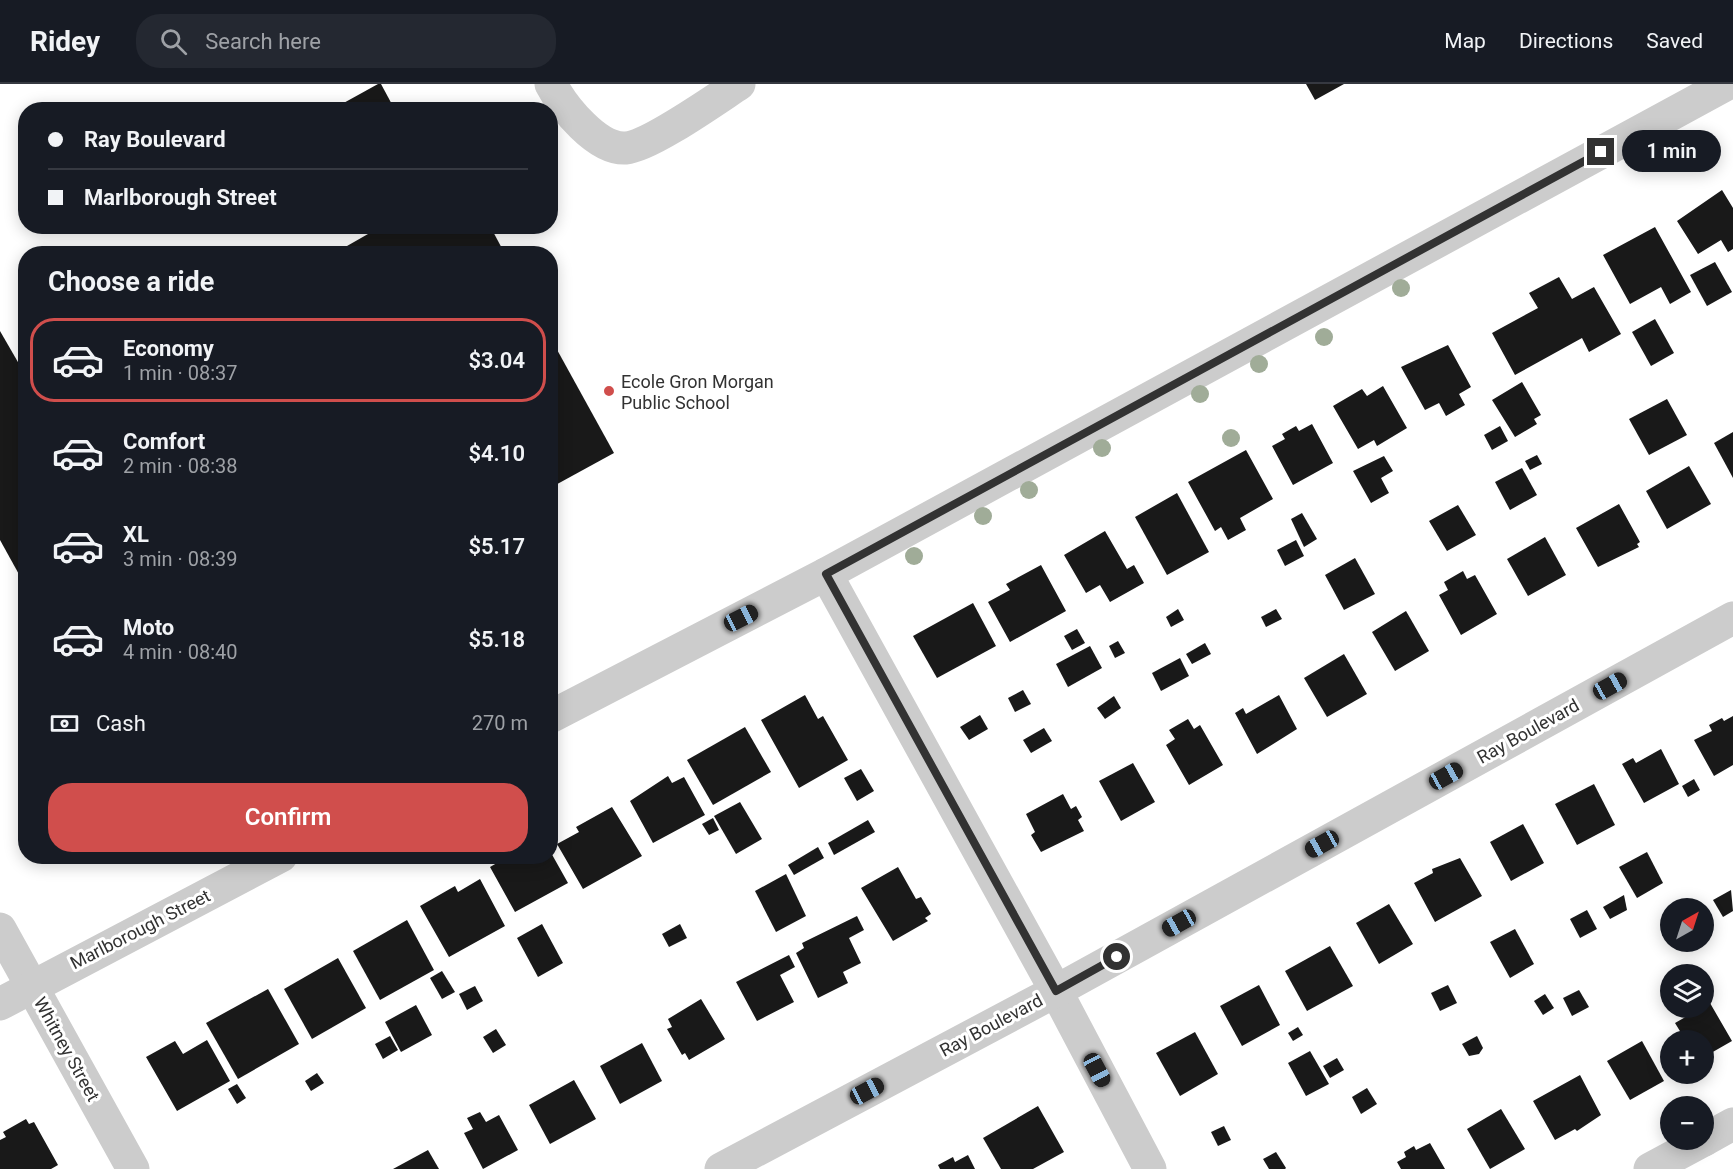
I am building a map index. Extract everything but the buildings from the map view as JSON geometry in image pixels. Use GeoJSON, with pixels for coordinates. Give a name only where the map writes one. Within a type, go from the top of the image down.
{"type":"FeatureCollection","features":[{"type":"Feature","properties":{"kind":"street"},"geometry":{"type":"LineString","coordinates":[[551,84],[562,105],[604,143],[626,148],[664,132],[739,84]]}},
{"type":"Feature","properties":{"kind":"street"},"geometry":{"type":"LineString","coordinates":[[558,713],[826,574],[1727,84]]}},
{"type":"Feature","properties":{"kind":"street"},"geometry":{"type":"LineString","coordinates":[[826,574],[1056,991],[1150,1169]]}},
{"type":"Feature","properties":{"kind":"street","name":"Ray Boulevard"},"geometry":{"type":"LineString","coordinates":[[721,1169],[1056,991],[1733,618]]}},
{"type":"Feature","properties":{"kind":"street","name":"Marlborough Street"},"geometry":{"type":"LineString","coordinates":[[0,1004],[32,985],[266,864]]}},
{"type":"Feature","properties":{"kind":"street","name":"Whitney Street"},"geometry":{"type":"LineString","coordinates":[[0,929],[133,1169]]}},
{"type":"Feature","properties":{"kind":"street"},"geometry":{"type":"LineString","coordinates":[[1714,1134],[1733,1124]]}},
{"type":"Feature","properties":{"kind":"street"},"geometry":{"type":"LineString","coordinates":[[1650,1169],[1685,1150]]}},
{"type":"Feature","properties":{"kind":"place","name":"Ecole Gron Morgan Public School"},"geometry":{"type":"Point","coordinates":[609,391]}},
{"type":"Feature","properties":{"kind":"route"},"geometry":{"type":"LineString","coordinates":[[1117,957],[1056,991],[826,574],[1601,152]]}}]}
